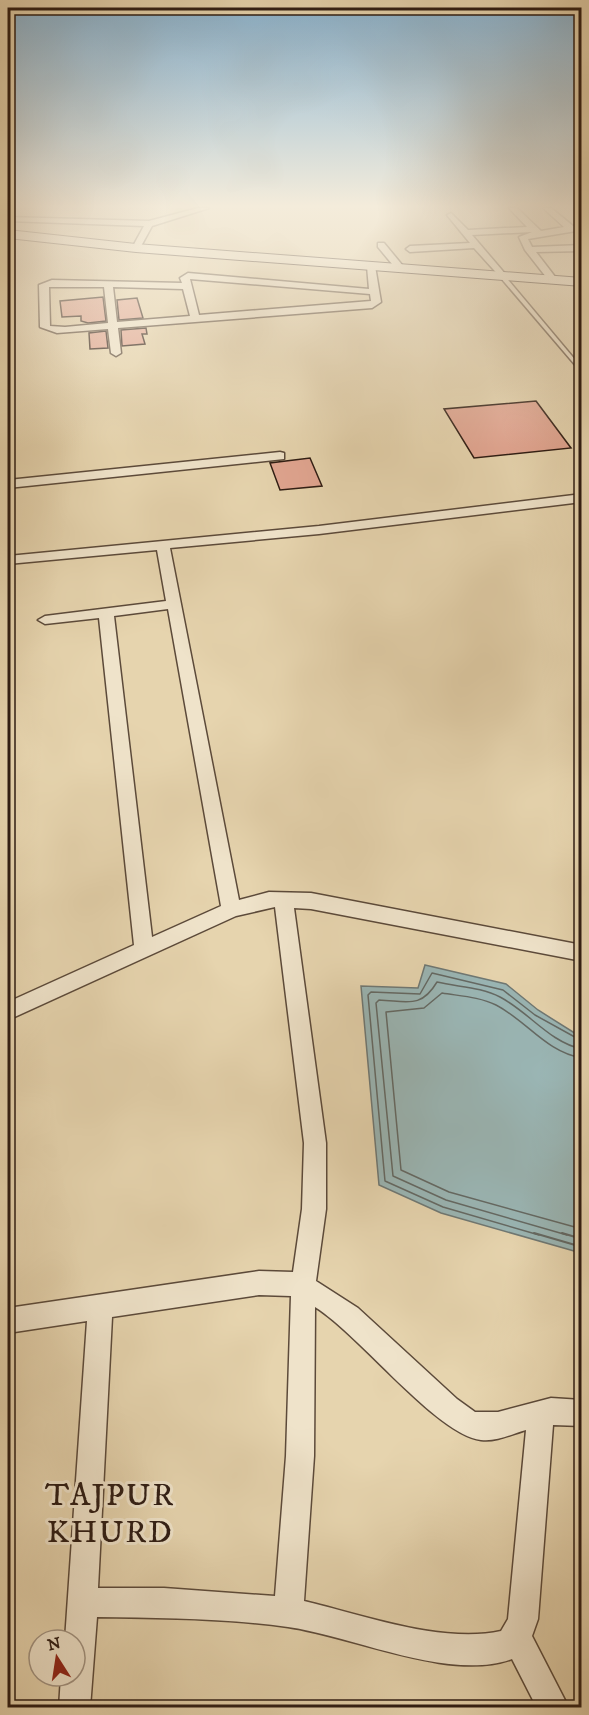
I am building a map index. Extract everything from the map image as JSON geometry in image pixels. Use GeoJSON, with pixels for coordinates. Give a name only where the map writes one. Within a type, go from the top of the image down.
{"type":"FeatureCollection","features":[{"type":"Feature","properties":{"kind":"street"},"geometry":{"type":"LineString","coordinates":[[42,288],[44,320],[46,328],[51,331],[195,318],[266,297],[376,292]]}},
{"type":"Feature","properties":{"kind":"street"},"geometry":{"type":"LineString","coordinates":[[108,288],[116,353]]}},
{"type":"Feature","properties":{"kind":"street"},"geometry":{"type":"LineString","coordinates":[[188,288],[195,318]]}},
{"type":"Feature","properties":{"kind":"street"},"geometry":{"type":"LineString","coordinates":[[253,288],[266,297],[372,305],[376,302],[375,288]]}},
{"type":"Feature","properties":{"kind":"street"},"geometry":{"type":"LineString","coordinates":[[8,484],[280,456]]}},
{"type":"Feature","properties":{"kind":"street"},"geometry":{"type":"LineString","coordinates":[[8,560],[319,530],[582,498]]}},
{"type":"Feature","properties":{"kind":"street"},"geometry":{"type":"LineString","coordinates":[[163,545],[231,910]]}},
{"type":"Feature","properties":{"kind":"street"},"geometry":{"type":"LineString","coordinates":[[45,620],[174,604]]}},
{"type":"Feature","properties":{"kind":"street"},"geometry":{"type":"LineString","coordinates":[[106,612],[144,948]]}},
{"type":"Feature","properties":{"kind":"street"},"geometry":{"type":"LineString","coordinates":[[283,898],[315,1143],[314,1209],[303,1288],[300,1456],[289,1612]]}},
{"type":"Feature","properties":{"kind":"street"},"geometry":{"type":"LineString","coordinates":[[8,1011],[231,910],[259,901],[283,898],[494,934],[582,953]]}},
{"type":"Feature","properties":{"kind":"street"},"geometry":{"type":"LineString","coordinates":[[8,1320],[259,1283],[294,1284],[349,1318],[414,1379],[458,1416],[474,1425],[489,1425],[541,1413],[582,1413]]}},
{"type":"Feature","properties":{"kind":"street"},"geometry":{"type":"LineString","coordinates":[[74,1707],[83,1602],[100,1306]]}},
{"type":"Feature","properties":{"kind":"street"},"geometry":{"type":"LineString","coordinates":[[83,1602],[164,1603],[289,1612],[418,1643],[480,1651],[498,1649],[517,1638],[523,1619],[541,1413]]}},
{"type":"Feature","properties":{"kind":"street"},"geometry":{"type":"LineString","coordinates":[[517,1638],[554,1707]]}},
{"type":"Feature","properties":{"kind":"lane"},"geometry":{"type":"LineString","coordinates":[[512,288],[582,372]]}},
{"type":"Feature","properties":{"kind":"water"},"geometry":{"type":"Polygon","coordinates":[[[425,965],[506,984],[538,1010],[581,1037],[581,1253],[441,1213],[379,1185],[361,986],[418,988],[425,965]]]}},
{"type":"Feature","properties":{"kind":"building"},"geometry":{"type":"Polygon","coordinates":[[[103,297],[106,321],[88,323],[81,321],[81,316],[62,317],[60,301],[103,297]]]}},
{"type":"Feature","properties":{"kind":"building"},"geometry":{"type":"Polygon","coordinates":[[[137,298],[143,318],[119,320],[117,300],[137,298]]]}},
{"type":"Feature","properties":{"kind":"building"},"geometry":{"type":"Polygon","coordinates":[[[146,328],[147,334],[142,334],[145,344],[122,346],[121,330],[146,328]]]}},
{"type":"Feature","properties":{"kind":"building"},"geometry":{"type":"Polygon","coordinates":[[[106,331],[108,348],[90,349],[89,333],[106,331]]]}},
{"type":"Feature","properties":{"kind":"building"},"geometry":{"type":"Polygon","coordinates":[[[536,401],[571,448],[474,458],[444,409],[536,401]]]}},
{"type":"Feature","properties":{"kind":"building"},"geometry":{"type":"Polygon","coordinates":[[[310,458],[322,486],[280,490],[270,463],[310,458]]]}},
{"type":"Feature","properties":{"kind":"district","name":"TAJPUR KHURD"},"geometry":{"type":"Point","coordinates":[110,1512]}}]}
